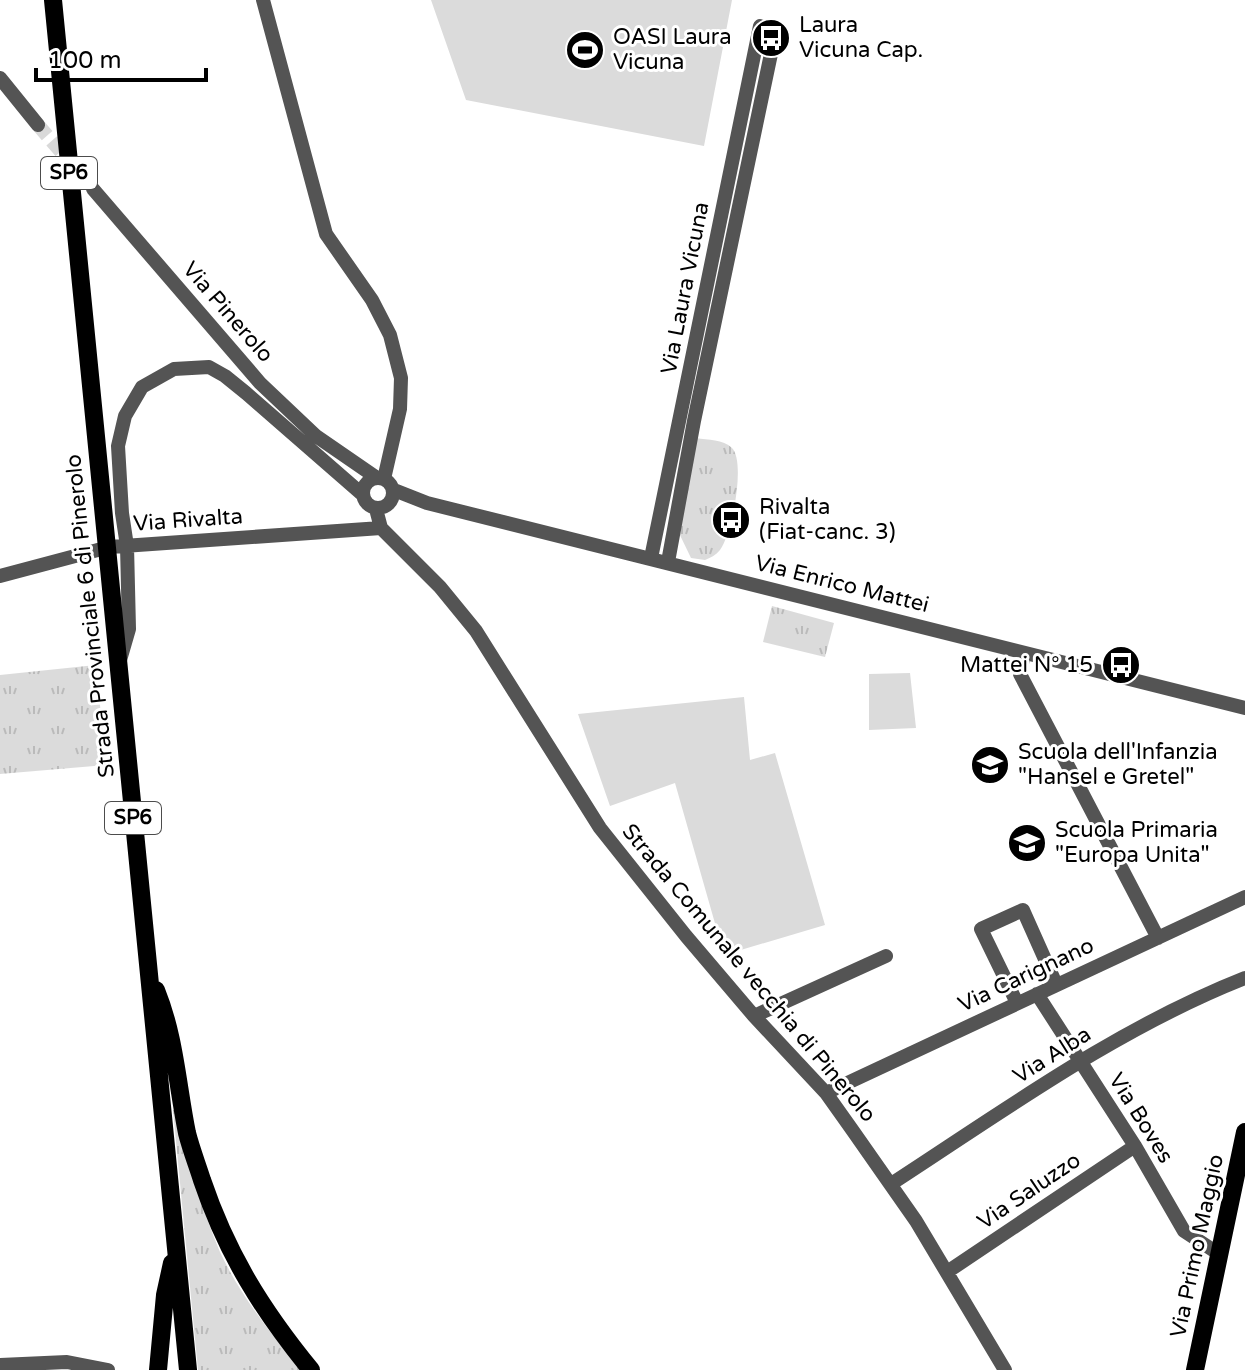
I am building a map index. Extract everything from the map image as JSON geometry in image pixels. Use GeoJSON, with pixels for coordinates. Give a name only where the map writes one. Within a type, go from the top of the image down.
{"type":"FeatureCollection","features":[{"type":"Feature","properties":{"kind":"main road","name":"Strada Provinciale 6 di Pinerolo"},"geometry":{"type":"LineString","coordinates":[[53,0],[86,346],[118,546],[119,664],[188,1370]]}},
{"type":"Feature","properties":{"kind":"main road"},"geometry":{"type":"LineString","coordinates":[[148,972],[169,1021],[188,1136],[217,1220],[243,1273],[274,1325],[311,1370]]}},
{"type":"Feature","properties":{"kind":"main road","name":"Via Primo Maggio"},"geometry":{"type":"LineString","coordinates":[[1195,1370],[1245,1132]]}},
{"type":"Feature","properties":{"kind":"main road"},"geometry":{"type":"LineString","coordinates":[[158,1370],[165,1295],[176,1249]]}},
{"type":"Feature","properties":{"kind":"street"},"geometry":{"type":"LineString","coordinates":[[263,0],[326,234],[372,300],[390,335],[401,378],[400,409],[379,494],[386,532]]}},
{"type":"Feature","properties":{"kind":"street","name":"Via Laura Vicuna"},"geometry":{"type":"LineString","coordinates":[[651,558],[760,26]]}},
{"type":"Feature","properties":{"kind":"street","name":"Via Laura Vicuna"},"geometry":{"type":"LineString","coordinates":[[668,562],[694,421],[772,49]]}},
{"type":"Feature","properties":{"kind":"street"},"geometry":{"type":"LineString","coordinates":[[0,78],[38,125]]}},
{"type":"Feature","properties":{"kind":"street","name":"Via Pinerolo"},"geometry":{"type":"LineString","coordinates":[[93,189],[260,383],[379,494]]}},
{"type":"Feature","properties":{"kind":"street"},"geometry":{"type":"LineString","coordinates":[[118,546],[122,513],[118,446],[125,416],[142,387],[174,369],[209,367],[225,376],[379,494]]}},
{"type":"Feature","properties":{"kind":"street","name":"Via Enrico Mattei"},"geometry":{"type":"LineString","coordinates":[[379,494],[409,505],[427,503],[1245,708]]}},
{"type":"Feature","properties":{"kind":"street","name":"Via Rivalta"},"geometry":{"type":"LineString","coordinates":[[0,576],[118,546],[386,532]]}},
{"type":"Feature","properties":{"kind":"street","name":"Strada Comunale vecchia di Pinerolo"},"geometry":{"type":"LineString","coordinates":[[386,532],[440,587],[476,631],[600,828],[754,1016],[826,1093],[891,1184],[1005,1370]]}},
{"type":"Feature","properties":{"kind":"street"},"geometry":{"type":"LineString","coordinates":[[1024,653],[1020,674],[1158,938]]}},
{"type":"Feature","properties":{"kind":"street","name":"Via Carignano"},"geometry":{"type":"LineString","coordinates":[[826,1093],[1245,897]]}},
{"type":"Feature","properties":{"kind":"street"},"geometry":{"type":"LineString","coordinates":[[1017,1003],[981,929],[1023,910],[1056,984]]}},
{"type":"Feature","properties":{"kind":"street"},"geometry":{"type":"LineString","coordinates":[[754,1016],[886,956]]}},
{"type":"Feature","properties":{"kind":"street","name":"Via Alba"},"geometry":{"type":"LineString","coordinates":[[891,1184],[1079,1061],[1203,994],[1245,978]]}},
{"type":"Feature","properties":{"kind":"street","name":"Via Boves"},"geometry":{"type":"LineString","coordinates":[[1037,994],[1135,1146],[1184,1231],[1219,1254]]}},
{"type":"Feature","properties":{"kind":"street","name":"Via Saluzzo"},"geometry":{"type":"LineString","coordinates":[[947,1272],[1135,1146]]}},
{"type":"Feature","properties":{"kind":"street"},"geometry":{"type":"LineString","coordinates":[[0,1365],[67,1362],[108,1370]]}},
{"type":"Feature","properties":{"kind":"green space","name":"OASI Laura Vicuna"},"geometry":{"type":"Polygon","coordinates":[[[431,0],[732,0],[704,146],[466,100],[431,0]]]}},
{"type":"Feature","properties":{"kind":"green space"},"geometry":{"type":"Polygon","coordinates":[[[696,438],[728,445],[736,456],[738,468],[736,498],[725,542],[715,555],[705,560],[691,558],[678,531],[696,438]]]}},
{"type":"Feature","properties":{"kind":"green space"},"geometry":{"type":"Polygon","coordinates":[[[772,606],[834,623],[825,657],[763,642],[772,606]]]}},
{"type":"Feature","properties":{"kind":"green space"},"geometry":{"type":"Polygon","coordinates":[[[96,665],[106,765],[0,774],[0,675],[96,665]]]}},
{"type":"Feature","properties":{"kind":"green space"},"geometry":{"type":"Polygon","coordinates":[[[910,673],[916,728],[869,730],[869,674],[910,673]]]}},
{"type":"Feature","properties":{"kind":"green space"},"geometry":{"type":"Polygon","coordinates":[[[744,697],[750,760],[775,753],[825,925],[724,955],[675,783],[610,806],[578,714],[744,697]]]}},
{"type":"Feature","properties":{"kind":"green space"},"geometry":{"type":"Polygon","coordinates":[[[176,1109],[201,1199],[220,1252],[247,1299],[301,1370],[198,1370],[173,1110],[176,1109]]]}},
{"type":"Feature","properties":{"kind":"tunnel"},"geometry":{"type":"LineString","coordinates":[[38,125],[93,189]]}},
{"type":"Feature","properties":{"kind":"place","name":"Laura Vicuna Cap."},"geometry":{"type":"Point","coordinates":[771,38]}},
{"type":"Feature","properties":{"kind":"place","name":"OASI Laura Vicuna"},"geometry":{"type":"Point","coordinates":[585,50]}},
{"type":"Feature","properties":{"kind":"place","name":"Rivalta (Fiat-canc. 3)"},"geometry":{"type":"Point","coordinates":[731,520]}},
{"type":"Feature","properties":{"kind":"place","name":"Mattei N° 15"},"geometry":{"type":"Point","coordinates":[1121,665]}},
{"type":"Feature","properties":{"kind":"place","name":"Scuola dell'Infanzia \"Hansel e Gretel\""},"geometry":{"type":"Point","coordinates":[990,765]}},
{"type":"Feature","properties":{"kind":"place","name":"Scuola Primaria \"Europa Unita\""},"geometry":{"type":"Point","coordinates":[1027,843]}}]}
